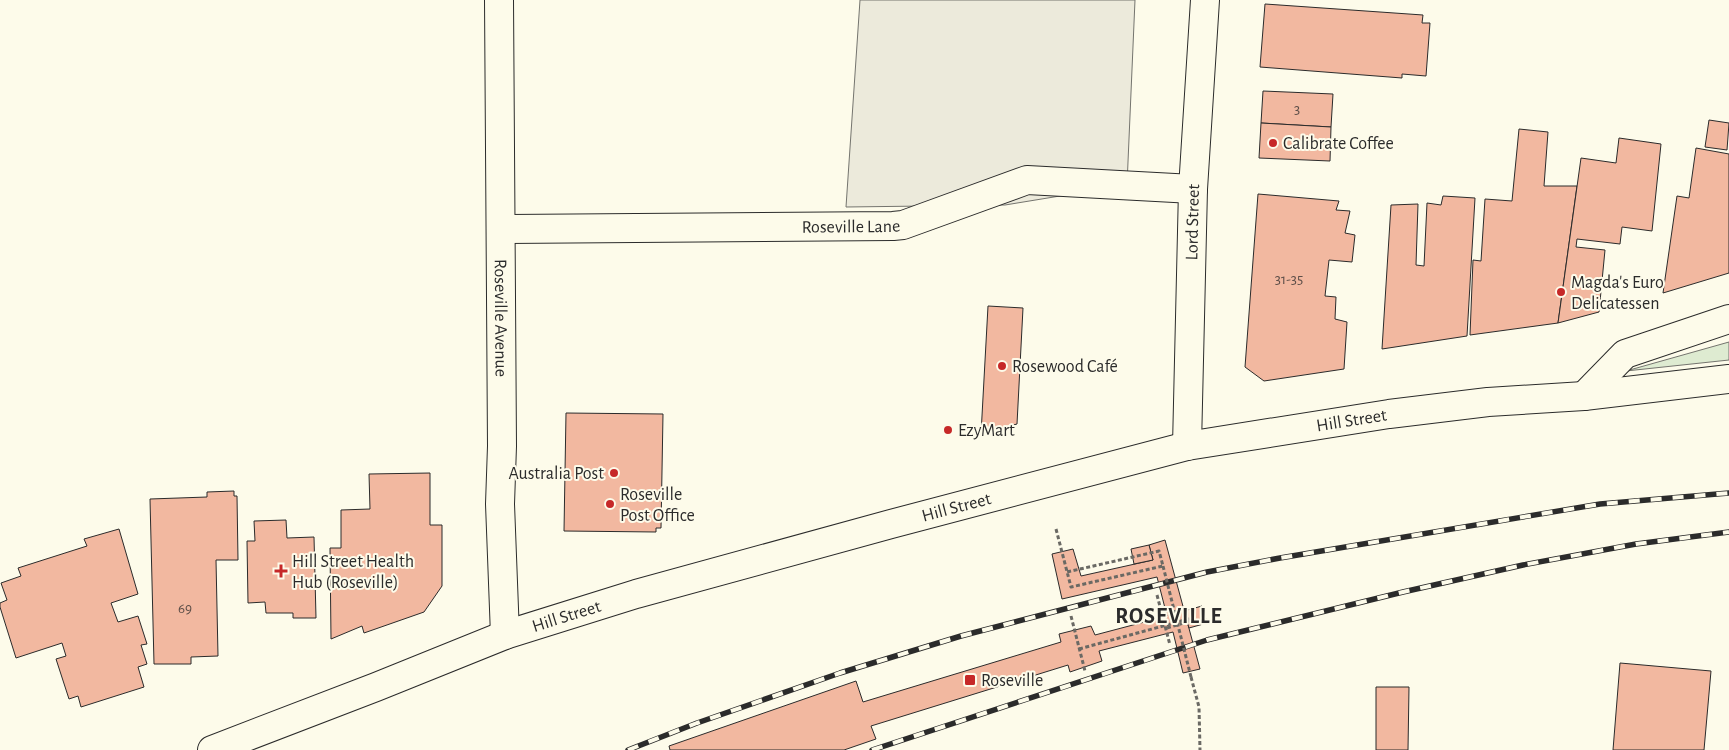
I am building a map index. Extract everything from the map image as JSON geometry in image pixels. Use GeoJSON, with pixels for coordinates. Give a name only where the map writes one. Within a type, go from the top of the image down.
{"type":"FeatureCollection","features":[{"type":"Feature","properties":{"kind":"street","name":"Roseville Avenue"},"geometry":{"type":"LineString","coordinates":[[499,0],[502,446],[500,504],[505,635]]}},
{"type":"Feature","properties":{"kind":"street","name":"Lord Street"},"geometry":{"type":"LineString","coordinates":[[1187,446],[1193,188],[1205,0]]}},
{"type":"Feature","properties":{"kind":"street","name":"Roseville Lane"},"geometry":{"type":"LineString","coordinates":[[500,229],[898,225],[1027,180],[1193,188]]}},
{"type":"Feature","properties":{"kind":"street"},"geometry":{"type":"LineString","coordinates":[[1584,396],[1625,354],[1729,319]]}},
{"type":"Feature","properties":{"kind":"street","name":"Hill Street"},"geometry":{"type":"LineString","coordinates":[[212,750],[505,635],[655,589],[891,524],[1187,446],[1389,414],[1488,402],[1584,396],[1729,379]]}},
{"type":"Feature","properties":{"kind":"path"},"geometry":{"type":"LineString","coordinates":[[1056,529],[1070,587],[1163,566]]}},
{"type":"Feature","properties":{"kind":"path"},"geometry":{"type":"LineString","coordinates":[[1067,572],[1159,551],[1199,707],[1200,750]]}},
{"type":"Feature","properties":{"kind":"path"},"geometry":{"type":"LineString","coordinates":[[1157,595],[1170,645]]}},
{"type":"Feature","properties":{"kind":"path"},"geometry":{"type":"LineString","coordinates":[[1071,616],[1085,671]]}},
{"type":"Feature","properties":{"kind":"path"},"geometry":{"type":"LineString","coordinates":[[1079,649],[1196,617],[1167,628]]}},
{"type":"Feature","properties":{"kind":"green space"},"geometry":{"type":"Polygon","coordinates":[[[1729,342],[1729,360],[1626,371],[1729,342]]]}},
{"type":"Feature","properties":{"kind":"shaded area"},"geometry":{"type":"Polygon","coordinates":[[[860,0],[1135,0],[1127,185],[1005,205],[846,207],[860,0]]]}},
{"type":"Feature","properties":{"kind":"building"},"geometry":{"type":"Polygon","coordinates":[[[1265,4],[1423,15],[1422,23],[1430,23],[1426,76],[1402,74],[1402,78],[1260,67],[1265,4]]]}},
{"type":"Feature","properties":{"kind":"building"},"geometry":{"type":"Polygon","coordinates":[[[1263,91],[1333,94],[1331,127],[1261,123],[1263,91]]]}},
{"type":"Feature","properties":{"kind":"building"},"geometry":{"type":"Polygon","coordinates":[[[1709,120],[1729,123],[1727,150],[1705,147],[1709,120]]]}},
{"type":"Feature","properties":{"kind":"building"},"geometry":{"type":"Polygon","coordinates":[[[1261,123],[1331,127],[1330,161],[1259,158],[1261,123]]]}},
{"type":"Feature","properties":{"kind":"building"},"geometry":{"type":"Polygon","coordinates":[[[1519,129],[1548,132],[1544,186],[1577,186],[1558,323],[1470,335],[1473,260],[1481,261],[1485,199],[1512,201],[1519,129]]]}},
{"type":"Feature","properties":{"kind":"building"},"geometry":{"type":"Polygon","coordinates":[[[1619,138],[1661,144],[1652,231],[1622,227],[1620,244],[1577,239],[1576,247],[1605,250],[1599,312],[1558,323],[1581,158],[1616,163],[1619,138]]]}},
{"type":"Feature","properties":{"kind":"building"},"geometry":{"type":"Polygon","coordinates":[[[1696,148],[1729,154],[1729,273],[1663,293],[1677,196],[1689,198],[1696,148]]]}},
{"type":"Feature","properties":{"kind":"building"},"geometry":{"type":"Polygon","coordinates":[[[1258,194],[1339,201],[1336,210],[1350,211],[1345,233],[1355,235],[1352,262],[1329,260],[1325,296],[1336,297],[1335,319],[1347,322],[1344,369],[1264,381],[1245,367],[1258,194]]]}},
{"type":"Feature","properties":{"kind":"building"},"geometry":{"type":"Polygon","coordinates":[[[1443,196],[1475,198],[1467,336],[1382,349],[1391,205],[1418,204],[1416,265],[1424,266],[1427,203],[1441,205],[1443,196]]]}},
{"type":"Feature","properties":{"kind":"building","name":"Rosewood Café"},"geometry":{"type":"Polygon","coordinates":[[[988,306],[1023,308],[1017,424],[981,434],[988,306]]]}},
{"type":"Feature","properties":{"kind":"building"},"geometry":{"type":"Polygon","coordinates":[[[566,413],[663,414],[661,528],[656,528],[656,532],[564,531],[566,413]]]}},
{"type":"Feature","properties":{"kind":"building"},"geometry":{"type":"Polygon","coordinates":[[[430,473],[430,525],[442,525],[442,586],[424,612],[364,633],[362,626],[331,639],[330,548],[341,548],[341,510],[370,509],[369,474],[430,473]]]}},
{"type":"Feature","properties":{"kind":"building"},"geometry":{"type":"Polygon","coordinates":[[[234,491],[234,496],[237,496],[238,560],[216,560],[218,656],[191,657],[191,664],[154,664],[150,499],[207,497],[207,492],[234,491]]]}},
{"type":"Feature","properties":{"kind":"building"},"geometry":{"type":"Polygon","coordinates":[[[286,520],[287,538],[314,537],[316,618],[293,618],[293,613],[266,613],[265,602],[248,603],[247,541],[255,541],[254,521],[286,520]]]}},
{"type":"Feature","properties":{"kind":"building"},"geometry":{"type":"Polygon","coordinates":[[[119,529],[138,594],[111,603],[118,622],[138,616],[147,644],[141,645],[147,664],[138,667],[144,687],[81,707],[78,696],[69,699],[56,659],[66,656],[62,643],[16,658],[0,607],[0,603],[7,600],[1,583],[21,576],[18,568],[87,546],[84,539],[119,529]]]}},
{"type":"Feature","properties":{"kind":"building"},"geometry":{"type":"Polygon","coordinates":[[[1165,540],[1200,669],[1183,673],[1173,632],[1099,651],[1102,661],[1070,672],[1068,665],[871,726],[876,739],[844,750],[670,750],[669,746],[856,681],[863,702],[1061,642],[1059,634],[1091,626],[1095,635],[1167,616],[1157,577],[1062,599],[1052,554],[1073,549],[1081,576],[1153,560],[1149,545],[1165,540]]]}},
{"type":"Feature","properties":{"kind":"building"},"geometry":{"type":"Polygon","coordinates":[[[1149,545],[1153,560],[1134,564],[1131,549],[1149,545]]]}},
{"type":"Feature","properties":{"kind":"building"},"geometry":{"type":"Polygon","coordinates":[[[1202,606],[1207,623],[1189,628],[1184,611],[1202,606]]]}},
{"type":"Feature","properties":{"kind":"building"},"geometry":{"type":"Polygon","coordinates":[[[1620,663],[1711,671],[1704,750],[1613,750],[1620,663]]]}},
{"type":"Feature","properties":{"kind":"building"},"geometry":{"type":"Polygon","coordinates":[[[1376,687],[1409,687],[1408,750],[1376,750],[1376,687]]]}},
{"type":"Feature","properties":{"kind":"railway"},"geometry":{"type":"LineString","coordinates":[[628,750],[697,723],[840,673],[961,636],[1207,572],[1600,504],[1729,493]]}},
{"type":"Feature","properties":{"kind":"railway"},"geometry":{"type":"LineString","coordinates":[[872,750],[1207,640],[1523,565],[1636,544],[1729,532]]}},
{"type":"Feature","properties":{"kind":"place","name":"Calibrate Coffee"},"geometry":{"type":"Point","coordinates":[1273,143]}},
{"type":"Feature","properties":{"kind":"place","name":"Magda's Euro Delicatessen"},"geometry":{"type":"Point","coordinates":[1561,292]}},
{"type":"Feature","properties":{"kind":"place","name":"Rosewood Café"},"geometry":{"type":"Point","coordinates":[1002,366]}},
{"type":"Feature","properties":{"kind":"place","name":"EzyMart"},"geometry":{"type":"Point","coordinates":[948,430]}},
{"type":"Feature","properties":{"kind":"place","name":"Australia Post"},"geometry":{"type":"Point","coordinates":[614,473]}},
{"type":"Feature","properties":{"kind":"place","name":"Roseville Post Office"},"geometry":{"type":"Point","coordinates":[610,504]}},
{"type":"Feature","properties":{"kind":"place","name":"Hill Street Health Hub (Roseville)"},"geometry":{"type":"Point","coordinates":[281,571]}},
{"type":"Feature","properties":{"kind":"place","name":"Roseville"},"geometry":{"type":"Point","coordinates":[970,680]}},
{"type":"Feature","properties":{"kind":"district","name":"ROSEVILLE"},"geometry":{"type":"Point","coordinates":[1169,615]}}]}
